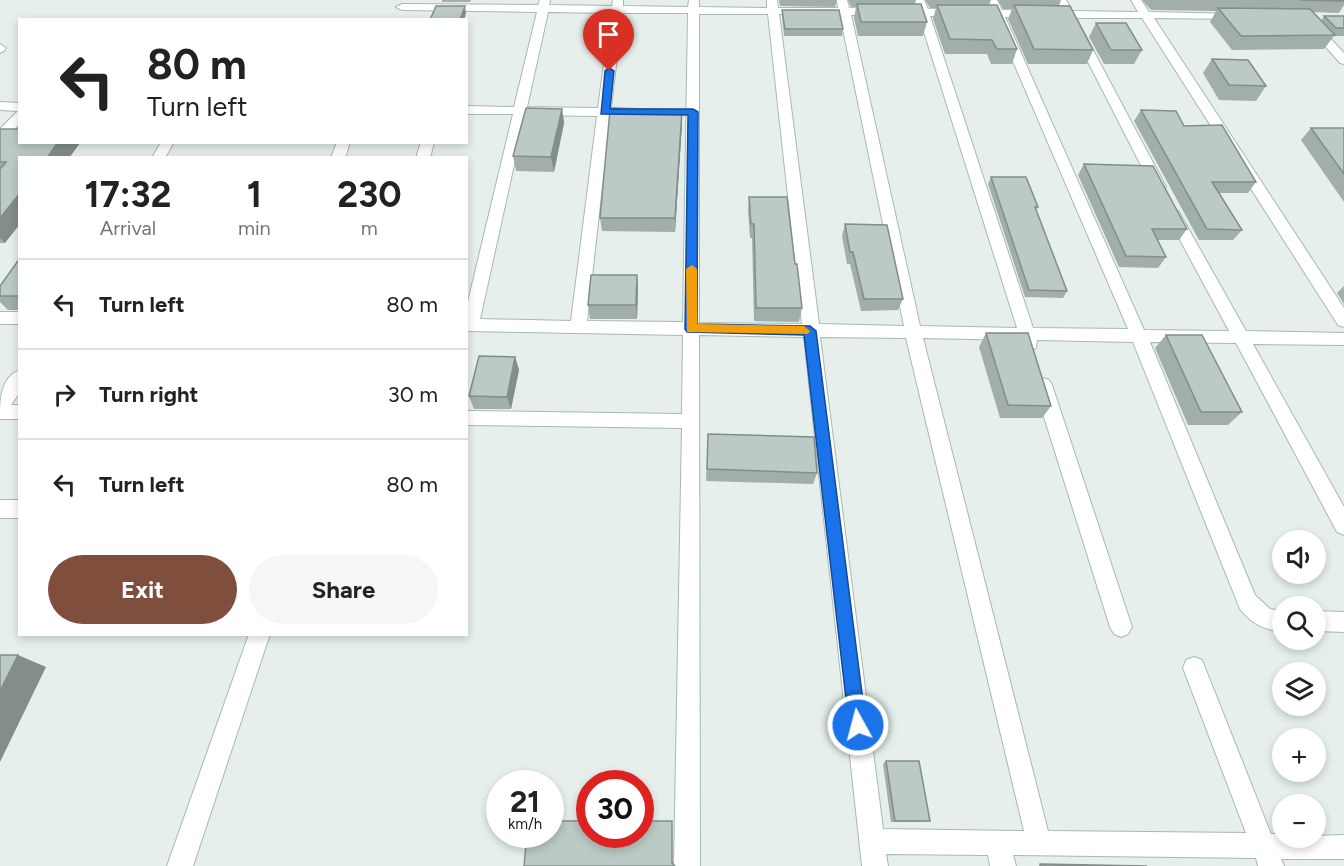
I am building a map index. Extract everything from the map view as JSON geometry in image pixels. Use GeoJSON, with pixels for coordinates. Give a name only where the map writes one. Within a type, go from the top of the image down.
{"type":"FeatureCollection","features":[{"type":"Feature","properties":{"kind":"street"},"geometry":{"type":"LineString","coordinates":[[1061,0],[1240,337],[1344,526]]}},
{"type":"Feature","properties":{"kind":"street"},"geometry":{"type":"LineString","coordinates":[[1136,0],[1344,321]]}},
{"type":"Feature","properties":{"kind":"street"},"geometry":{"type":"LineString","coordinates":[[1190,0],[1200,16]]}},
{"type":"Feature","properties":{"kind":"street"},"geometry":{"type":"LineString","coordinates":[[398,18],[404,3],[996,7],[1069,14],[1253,17]]}},
{"type":"Feature","properties":{"kind":"street"},"geometry":{"type":"LineString","coordinates":[[544,4],[469,325],[1344,339]]}},
{"type":"Feature","properties":{"kind":"street"},"geometry":{"type":"LineString","coordinates":[[578,327],[617,5]]}},
{"type":"Feature","properties":{"kind":"street"},"geometry":{"type":"LineString","coordinates":[[687,866],[691,329],[687,112],[694,5]]}},
{"type":"Feature","properties":{"kind":"street"},"geometry":{"type":"LineString","coordinates":[[772,6],[875,866]]}},
{"type":"Feature","properties":{"kind":"street"},"geometry":{"type":"LineString","coordinates":[[843,7],[913,332],[1039,843]]}},
{"type":"Feature","properties":{"kind":"street"},"geometry":{"type":"LineString","coordinates":[[921,7],[1121,627]]}},
{"type":"Feature","properties":{"kind":"street"},"geometry":{"type":"LineString","coordinates":[[996,7],[1139,336],[1247,602],[1256,614],[1272,621]]}},
{"type":"Feature","properties":{"kind":"street"},"geometry":{"type":"LineString","coordinates":[[1325,18],[1305,18],[1344,60]]}},
{"type":"Feature","properties":{"kind":"street"},"geometry":{"type":"LineString","coordinates":[[0,106],[18,107]]}},
{"type":"Feature","properties":{"kind":"street"},"geometry":{"type":"LineString","coordinates":[[468,110],[627,112]]}},
{"type":"Feature","properties":{"kind":"street"},"geometry":{"type":"LineString","coordinates":[[0,137],[18,116]]}},
{"type":"Feature","properties":{"kind":"street"},"geometry":{"type":"LineString","coordinates":[[0,318],[18,318]]}},
{"type":"Feature","properties":{"kind":"street"},"geometry":{"type":"LineString","coordinates":[[18,380],[0,409],[18,412]]}},
{"type":"Feature","properties":{"kind":"street"},"geometry":{"type":"LineString","coordinates":[[468,418],[690,421]]}},
{"type":"Feature","properties":{"kind":"street"},"geometry":{"type":"LineString","coordinates":[[0,509],[18,509]]}},
{"type":"Feature","properties":{"kind":"street"},"geometry":{"type":"LineString","coordinates":[[1326,621],[1344,622]]}},
{"type":"Feature","properties":{"kind":"street"},"geometry":{"type":"LineString","coordinates":[[180,866],[259,636]]}},
{"type":"Feature","properties":{"kind":"street"},"geometry":{"type":"LineString","coordinates":[[1194,668],[1268,856]]}},
{"type":"Feature","properties":{"kind":"street"},"geometry":{"type":"LineString","coordinates":[[872,842],[1039,843],[1268,856],[1344,847]]}},
{"type":"Feature","properties":{"kind":"street"},"geometry":{"type":"LineString","coordinates":[[999,842],[1003,866]]}},
{"type":"Feature","properties":{"kind":"building"},"geometry":{"type":"Polygon","coordinates":[[[857,4],[921,4],[927,22],[861,22],[857,4]]]}},
{"type":"Feature","properties":{"kind":"building"},"geometry":{"type":"Polygon","coordinates":[[[937,5],[997,5],[1017,49],[997,49],[992,40],[950,39],[937,5]]]}},
{"type":"Feature","properties":{"kind":"building"},"geometry":{"type":"Polygon","coordinates":[[[1014,5],[1070,6],[1093,50],[1034,49],[1014,5]]]}},
{"type":"Feature","properties":{"kind":"building"},"geometry":{"type":"Polygon","coordinates":[[[436,6],[465,6],[461,18],[431,18],[436,6]]]}},
{"type":"Feature","properties":{"kind":"building"},"geometry":{"type":"Polygon","coordinates":[[[1218,8],[1310,9],[1335,35],[1241,36],[1218,8]]]}},
{"type":"Feature","properties":{"kind":"building"},"geometry":{"type":"Polygon","coordinates":[[[782,10],[839,10],[843,29],[785,29],[782,10]]]}},
{"type":"Feature","properties":{"kind":"building"},"geometry":{"type":"Polygon","coordinates":[[[1324,16],[1344,16],[1344,28],[1336,28],[1324,16]]]}},
{"type":"Feature","properties":{"kind":"building"},"geometry":{"type":"Polygon","coordinates":[[[1096,23],[1126,23],[1142,50],[1111,50],[1096,23]]]}},
{"type":"Feature","properties":{"kind":"building"},"geometry":{"type":"Polygon","coordinates":[[[1212,59],[1248,60],[1266,86],[1229,85],[1212,59]]]}},
{"type":"Feature","properties":{"kind":"building"},"geometry":{"type":"Polygon","coordinates":[[[526,108],[562,109],[551,157],[513,156],[526,108]]]}},
{"type":"Feature","properties":{"kind":"building"},"geometry":{"type":"Polygon","coordinates":[[[613,108],[682,110],[675,218],[600,218],[610,110],[613,108]]]}},
{"type":"Feature","properties":{"kind":"building"},"geometry":{"type":"Polygon","coordinates":[[[1141,110],[1176,111],[1184,126],[1222,125],[1256,182],[1212,182],[1242,230],[1207,229],[1141,110]]]}},
{"type":"Feature","properties":{"kind":"building"},"geometry":{"type":"Polygon","coordinates":[[[1311,128],[1344,128],[1344,174],[1311,128]]]}},
{"type":"Feature","properties":{"kind":"building"},"geometry":{"type":"Polygon","coordinates":[[[0,129],[18,129],[18,144],[57,144],[48,156],[18,156],[18,196],[0,218],[0,169],[6,162],[0,162],[0,129]]]}},
{"type":"Feature","properties":{"kind":"building"},"geometry":{"type":"Polygon","coordinates":[[[1084,164],[1153,166],[1187,229],[1152,229],[1166,257],[1126,256],[1084,164]]]}},
{"type":"Feature","properties":{"kind":"building"},"geometry":{"type":"Polygon","coordinates":[[[991,177],[1026,177],[1067,291],[1029,290],[991,177]]]}},
{"type":"Feature","properties":{"kind":"building"},"geometry":{"type":"Polygon","coordinates":[[[749,197],[787,197],[802,308],[756,308],[754,224],[751,224],[749,197]]]}},
{"type":"Feature","properties":{"kind":"building"},"geometry":{"type":"Polygon","coordinates":[[[845,224],[887,225],[903,299],[864,299],[853,252],[850,252],[845,224]]]}},
{"type":"Feature","properties":{"kind":"building"},"geometry":{"type":"Polygon","coordinates":[[[18,261],[18,296],[0,296],[0,286],[18,261]]]}},
{"type":"Feature","properties":{"kind":"building"},"geometry":{"type":"Polygon","coordinates":[[[591,275],[637,275],[636,305],[588,305],[591,275]]]}},
{"type":"Feature","properties":{"kind":"building"},"geometry":{"type":"Polygon","coordinates":[[[986,333],[1028,333],[1051,406],[1008,405],[986,333]]]}},
{"type":"Feature","properties":{"kind":"building"},"geometry":{"type":"Polygon","coordinates":[[[1166,335],[1202,335],[1242,412],[1201,412],[1166,335]]]}},
{"type":"Feature","properties":{"kind":"building"},"geometry":{"type":"Polygon","coordinates":[[[479,356],[515,357],[507,397],[469,396],[479,356]]]}},
{"type":"Feature","properties":{"kind":"building"},"geometry":{"type":"Polygon","coordinates":[[[708,434],[814,437],[817,473],[707,469],[708,434]]]}},
{"type":"Feature","properties":{"kind":"building"},"geometry":{"type":"Polygon","coordinates":[[[0,655],[18,655],[0,691],[0,655]]]}},
{"type":"Feature","properties":{"kind":"building"},"geometry":{"type":"Polygon","coordinates":[[[886,761],[919,761],[930,821],[895,821],[886,761]]]}},
{"type":"Feature","properties":{"kind":"building"},"geometry":{"type":"Polygon","coordinates":[[[564,821],[576,821],[576,848],[654,848],[654,821],[672,821],[672,863],[675,866],[524,866],[526,848],[564,848],[564,821]]]}},
{"type":"Feature","properties":{"kind":"building"},"geometry":{"type":"Polygon","coordinates":[[[1040,864],[1147,866],[1040,866],[1040,864]]]}},
{"type":"Feature","properties":{"kind":"slow traffic"},"geometry":{"type":"LineString","coordinates":[[692,269],[691,329],[804,331]]}},
{"type":"Feature","properties":{"kind":"route"},"geometry":{"type":"LineString","coordinates":[[609,71],[604,112],[693,112],[691,329],[810,331],[858,725]]}}]}
